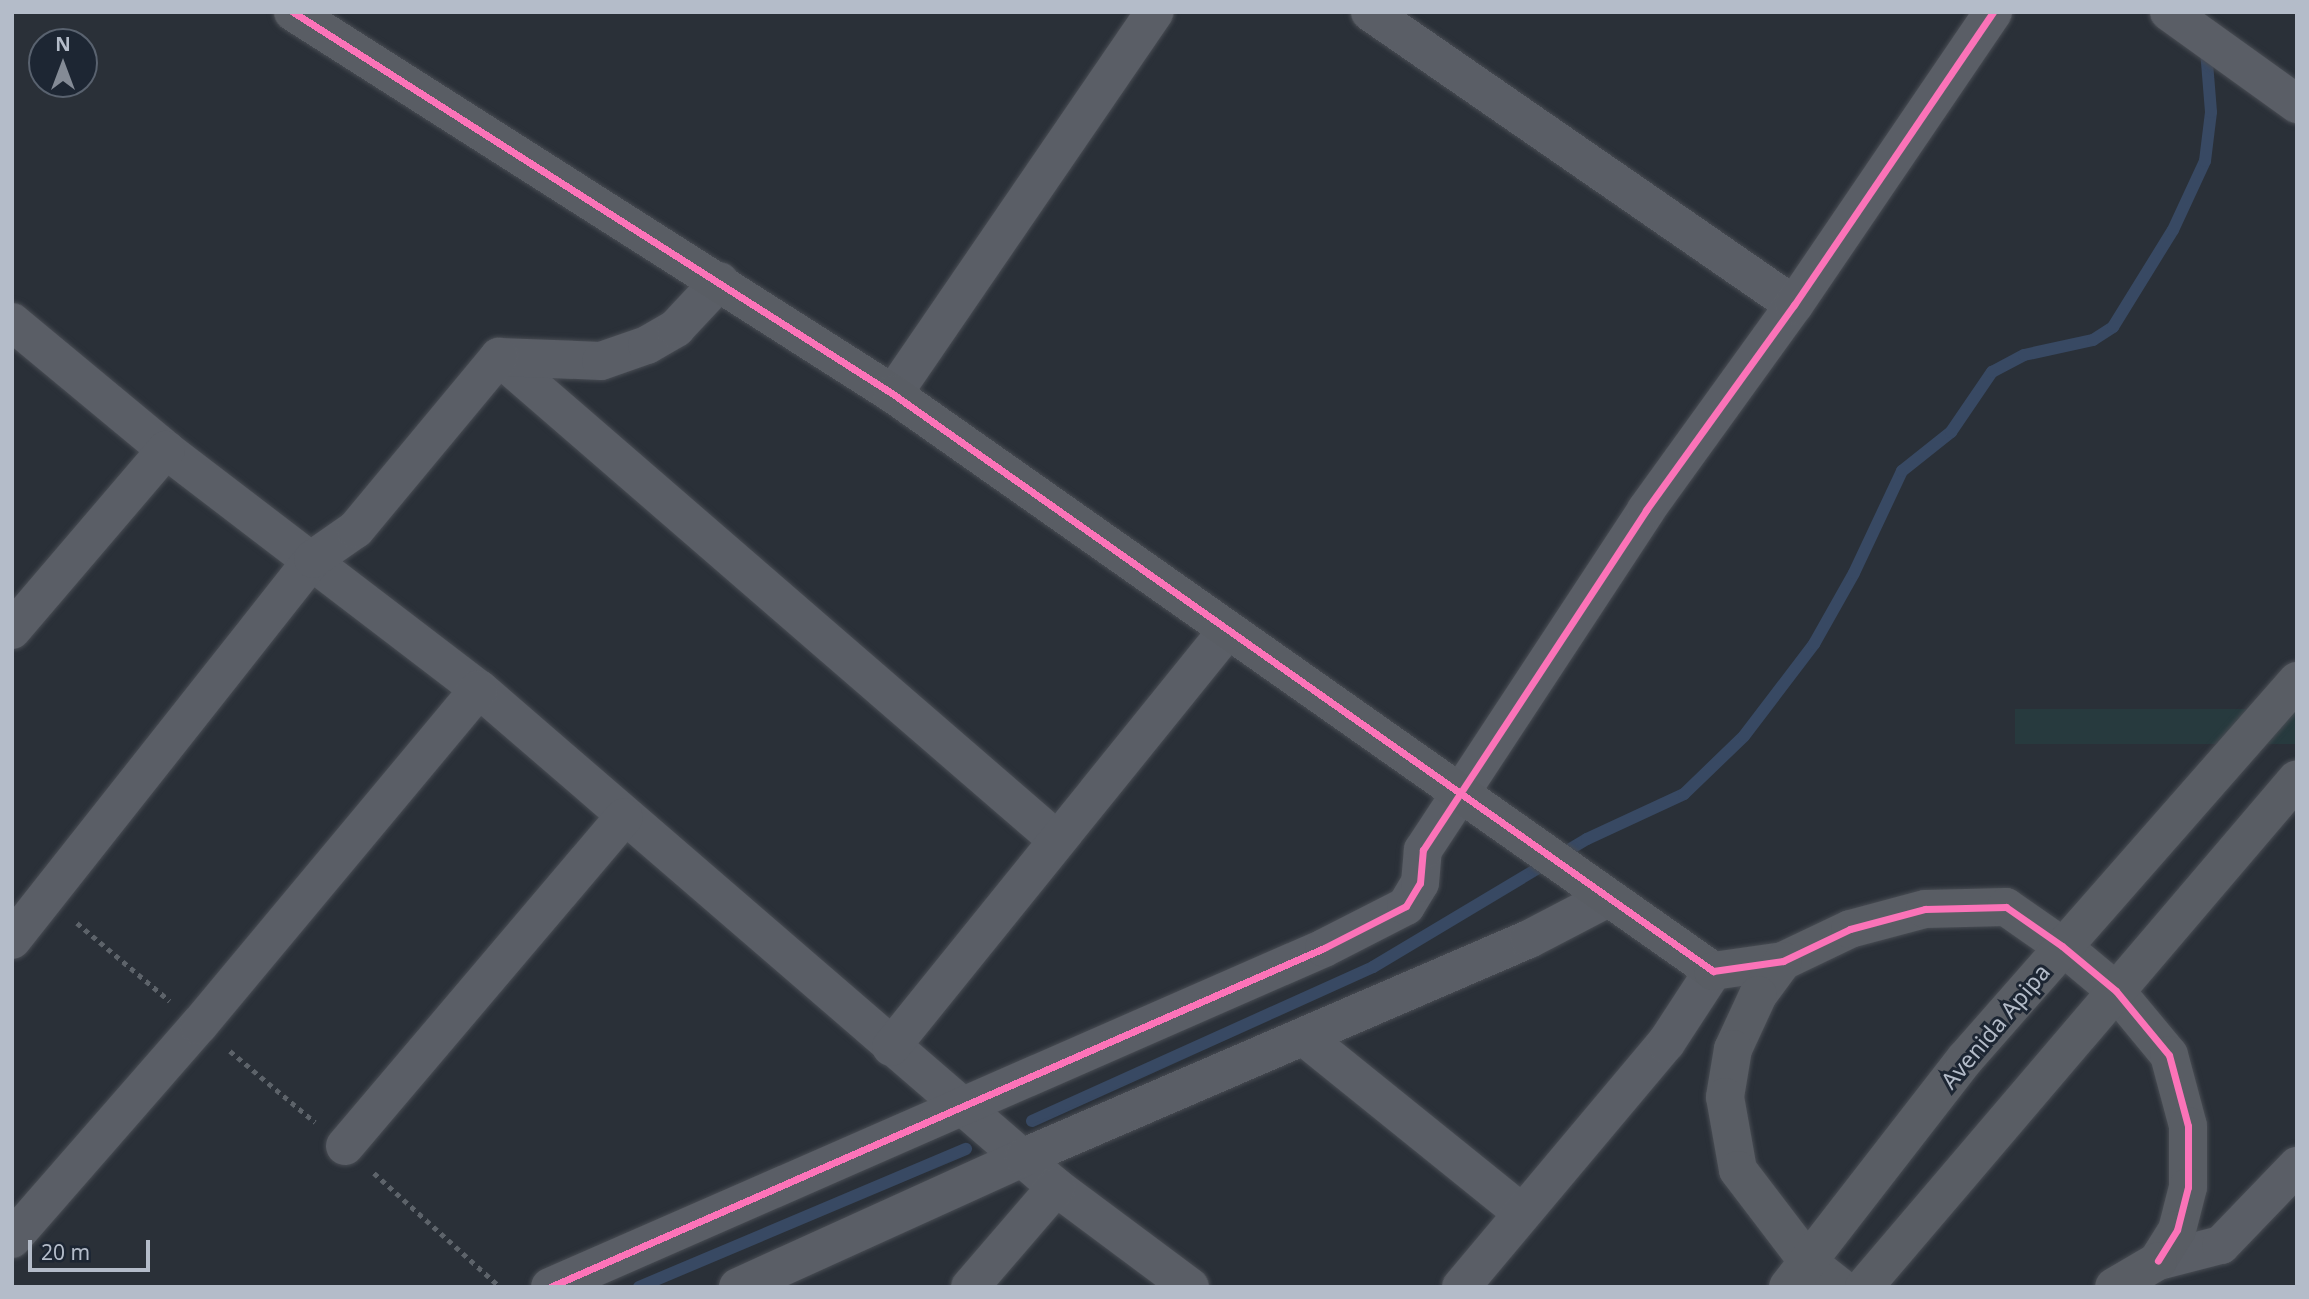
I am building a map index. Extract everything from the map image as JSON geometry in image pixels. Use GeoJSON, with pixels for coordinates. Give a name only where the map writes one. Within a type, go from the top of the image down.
{"type":"FeatureCollection","features":[{"type":"Feature","properties":{"kind":"street"},"geometry":{"type":"LineString","coordinates":[[293,12],[720,281],[893,394],[1226,632],[1713,971],[1783,961],[1850,929],[1925,909],[2006,907],[2062,946],[2116,991],[2169,1055],[2188,1126],[2188,1187],[2177,1230],[2158,1261]]}},
{"type":"Feature","properties":{"kind":"street"},"geometry":{"type":"LineString","coordinates":[[893,394],[1155,12]]}},
{"type":"Feature","properties":{"kind":"street"},"geometry":{"type":"LineString","coordinates":[[1370,12],[1794,304]]}},
{"type":"Feature","properties":{"kind":"street"},"geometry":{"type":"LineString","coordinates":[[550,1287],[1324,948],[1406,906],[1420,883],[1423,850],[1462,796],[1646,510],[1794,304],[1993,12]]}},
{"type":"Feature","properties":{"kind":"street"},"geometry":{"type":"LineString","coordinates":[[2169,12],[2297,104]]}},
{"type":"Feature","properties":{"kind":"street"},"geometry":{"type":"LineString","coordinates":[[499,357],[601,361],[676,328],[720,281]]}},
{"type":"Feature","properties":{"kind":"street"},"geometry":{"type":"LineString","coordinates":[[13,324],[166,450],[313,559],[479,690],[891,1047],[963,1104],[1056,1187],[1190,1287]]}},
{"type":"Feature","properties":{"kind":"street"},"geometry":{"type":"LineString","coordinates":[[12,940],[313,559],[356,529],[499,357]]}},
{"type":"Feature","properties":{"kind":"street"},"geometry":{"type":"LineString","coordinates":[[499,357],[1057,840]]}},
{"type":"Feature","properties":{"kind":"street"},"geometry":{"type":"LineString","coordinates":[[12,630],[166,450]]}},
{"type":"Feature","properties":{"kind":"street"},"geometry":{"type":"LineString","coordinates":[[891,1047],[1226,632]]}},
{"type":"Feature","properties":{"kind":"street","name":"Avenida Apipa"},"geometry":{"type":"LineString","coordinates":[[1798,1275],[1965,1059],[2297,681]]}},
{"type":"Feature","properties":{"kind":"street"},"geometry":{"type":"LineString","coordinates":[[12,1239],[199,1025],[479,690]]}},
{"type":"Feature","properties":{"kind":"street"},"geometry":{"type":"LineString","coordinates":[[1864,1287],[2297,779]]}},
{"type":"Feature","properties":{"kind":"street"},"geometry":{"type":"LineString","coordinates":[[345,1146],[624,817]]}},
{"type":"Feature","properties":{"kind":"street"},"geometry":{"type":"LineString","coordinates":[[738,1287],[1024,1157],[1529,939],[1606,899]]}},
{"type":"Feature","properties":{"kind":"street"},"geometry":{"type":"LineString","coordinates":[[1783,961],[1758,995],[1733,1049],[1725,1097],[1738,1170],[1798,1275],[1840,1287]]}},
{"type":"Feature","properties":{"kind":"street"},"geometry":{"type":"LineString","coordinates":[[1461,1287],[1665,1043],[1713,971]]}},
{"type":"Feature","properties":{"kind":"street"},"geometry":{"type":"LineString","coordinates":[[1304,1038],[1522,1213]]}},
{"type":"Feature","properties":{"kind":"street"},"geometry":{"type":"LineString","coordinates":[[2114,1287],[2158,1261],[2221,1245],[2269,1200],[2297,1167]]}},
{"type":"Feature","properties":{"kind":"street"},"geometry":{"type":"LineString","coordinates":[[970,1287],[1056,1187]]}},
{"type":"Feature","properties":{"kind":"path"},"geometry":{"type":"LineString","coordinates":[[47,898],[345,1146],[500,1287]]}},
{"type":"Feature","properties":{"kind":"green space"},"geometry":{"type":"Polygon","coordinates":[[[2015,709],[2297,709],[2297,744],[2015,744],[2015,709]]]}},
{"type":"Feature","properties":{"kind":"waterway"},"geometry":{"type":"LineString","coordinates":[[1032,1121],[1373,967],[1587,839],[1684,794],[1744,736],[1814,644],[1854,573],[1902,471],[1951,432],[1992,372],[2024,355],[2093,340],[2113,327],[2173,230],[2205,161],[2211,112],[2206,50]]}},
{"type":"Feature","properties":{"kind":"waterway"},"geometry":{"type":"LineString","coordinates":[[639,1287],[966,1149]]}},
{"type":"Feature","properties":{"kind":"cycle path"},"geometry":{"type":"LineString","coordinates":[[293,12],[893,394],[1713,971],[1783,961],[1850,929],[1925,909],[2006,907],[2062,946],[2116,991],[2169,1055],[2188,1126],[2188,1187],[2177,1230],[2158,1261]]}},
{"type":"Feature","properties":{"kind":"cycle path"},"geometry":{"type":"LineString","coordinates":[[550,1287],[1324,948],[1406,906],[1420,883],[1423,850],[1646,510],[1794,305],[1993,12]]}}]}
